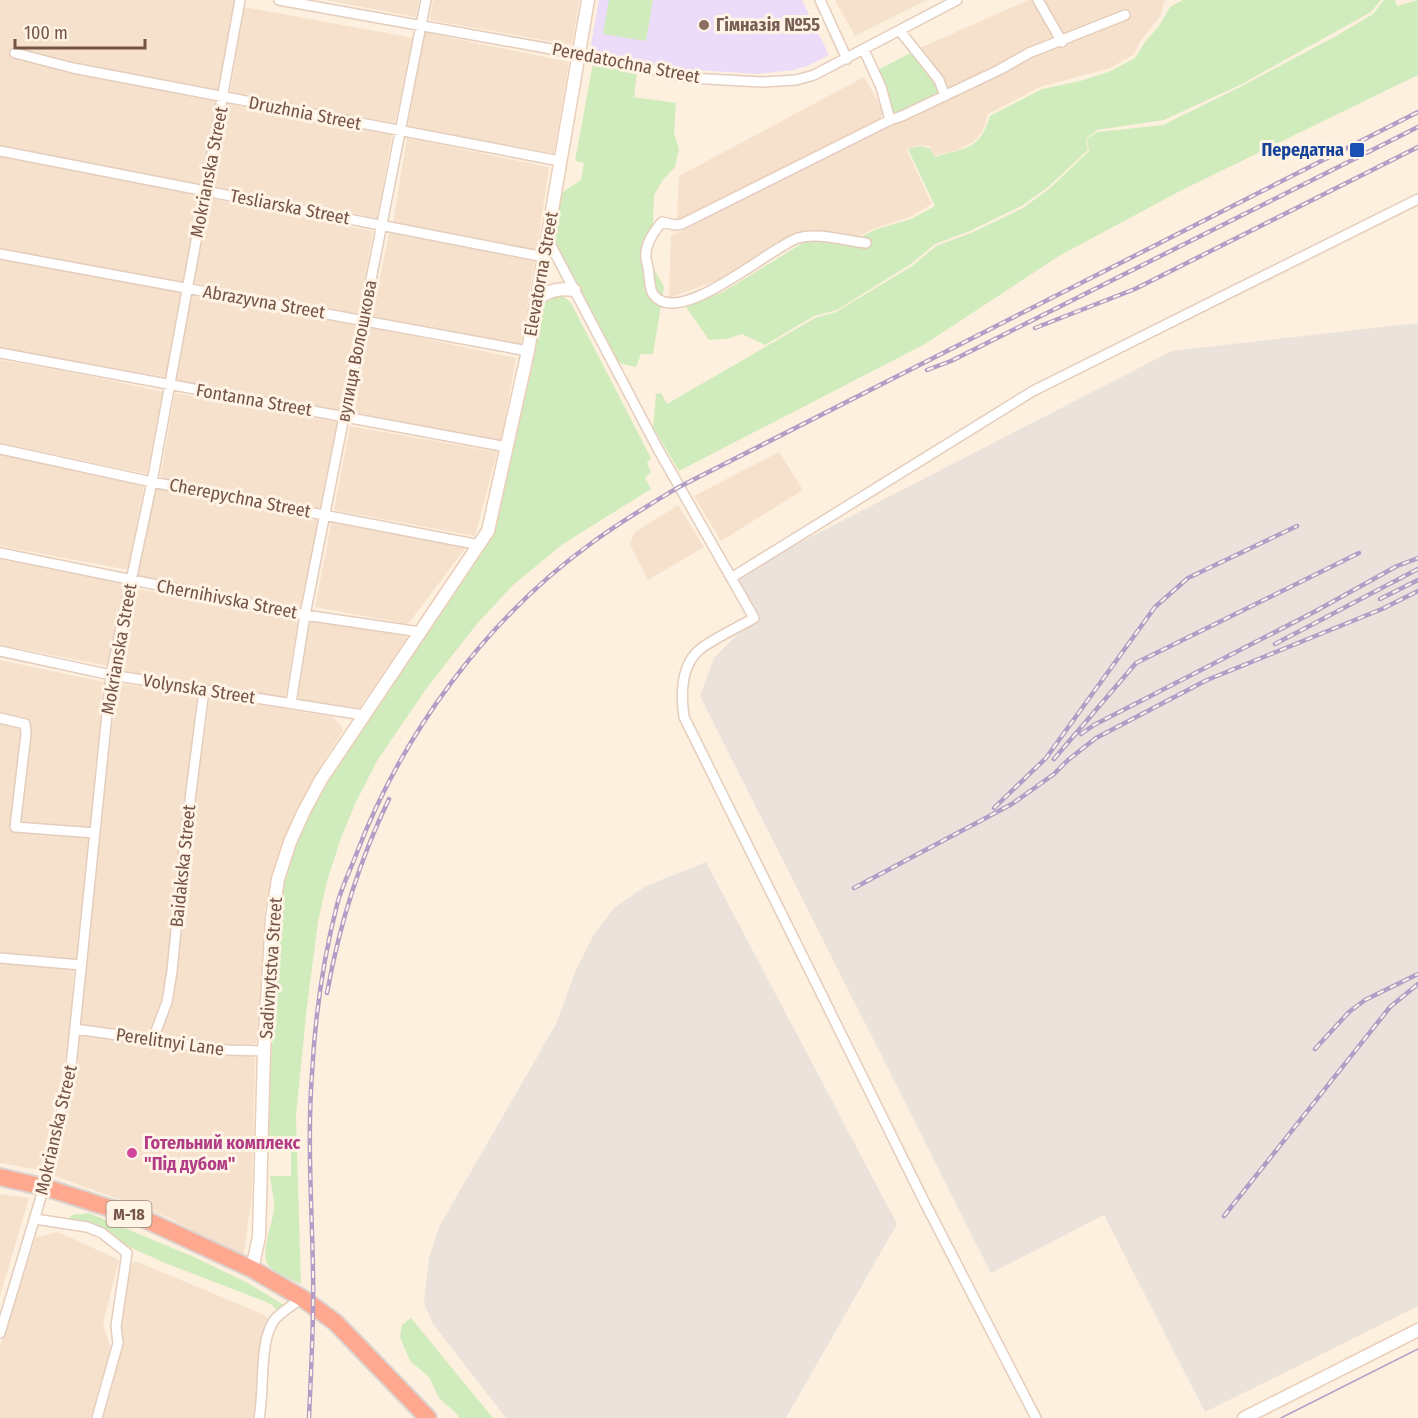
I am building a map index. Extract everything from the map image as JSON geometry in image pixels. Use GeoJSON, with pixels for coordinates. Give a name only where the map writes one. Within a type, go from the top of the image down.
{"type":"FeatureCollection","features":[{"type":"Feature","properties":{"kind":"highway","name":"М-18"},"geometry":{"type":"LineString","coordinates":[[0,1177],[45,1187],[144,1219],[252,1269],[302,1298],[335,1322],[428,1418]]}},
{"type":"Feature","properties":{"kind":"street","name":"Mokrianska Street"},"geometry":{"type":"LineString","coordinates":[[0,1333],[45,1187],[70,1076],[111,675],[152,482],[240,0]]}},
{"type":"Feature","properties":{"kind":"street","name":"Peredatochna Street"},"geometry":{"type":"LineString","coordinates":[[279,0],[579,54],[689,78],[762,82],[796,80],[814,75],[957,0]]}},
{"type":"Feature","properties":{"kind":"street","name":"вулиця Волошкова"},"geometry":{"type":"LineString","coordinates":[[291,703],[305,615],[426,0]]}},
{"type":"Feature","properties":{"kind":"street","name":"Elevatorna Street"},"geometry":{"type":"LineString","coordinates":[[480,545],[488,531],[528,351],[588,0]]}},
{"type":"Feature","properties":{"kind":"street"},"geometry":{"type":"LineString","coordinates":[[820,0],[847,59]]}},
{"type":"Feature","properties":{"kind":"street"},"geometry":{"type":"LineString","coordinates":[[1038,0],[1062,42]]}},
{"type":"Feature","properties":{"kind":"street"},"geometry":{"type":"LineString","coordinates":[[866,243],[813,236],[798,238],[771,252],[714,290],[676,302],[664,302],[654,295],[645,259],[649,242],[662,222],[682,224],[890,120],[999,70],[1029,53],[1062,42],[1125,15]]}},
{"type":"Feature","properties":{"kind":"street"},"geometry":{"type":"LineString","coordinates":[[900,31],[939,80],[945,96]]}},
{"type":"Feature","properties":{"kind":"street"},"geometry":{"type":"LineString","coordinates":[[864,50],[880,87],[890,120]]}},
{"type":"Feature","properties":{"kind":"street","name":"Druzhnia Street"},"geometry":{"type":"LineString","coordinates":[[15,53],[73,68],[223,98],[561,161]]}},
{"type":"Feature","properties":{"kind":"street","name":"Tesliarska Street"},"geometry":{"type":"LineString","coordinates":[[0,151],[544,257]]}},
{"type":"Feature","properties":{"kind":"street"},"geometry":{"type":"LineString","coordinates":[[731,578],[1033,391],[1418,199]]}},
{"type":"Feature","properties":{"kind":"street"},"geometry":{"type":"LineString","coordinates":[[547,238],[666,465],[754,618],[697,652],[686,669],[681,700],[684,717],[924,1201],[1036,1418]]}},
{"type":"Feature","properties":{"kind":"street","name":"Abrazyvna Street"},"geometry":{"type":"LineString","coordinates":[[0,254],[528,351]]}},
{"type":"Feature","properties":{"kind":"street"},"geometry":{"type":"LineString","coordinates":[[537,299],[557,288],[574,290]]}},
{"type":"Feature","properties":{"kind":"street","name":"Fontanna Street"},"geometry":{"type":"LineString","coordinates":[[0,353],[507,447]]}},
{"type":"Feature","properties":{"kind":"street","name":"Cherepychna Street"},"geometry":{"type":"LineString","coordinates":[[0,449],[152,482],[480,545]]}},
{"type":"Feature","properties":{"kind":"street","name":"Sadivnytstva Street"},"geometry":{"type":"LineString","coordinates":[[252,1269],[259,1237],[264,1051],[272,919],[278,879],[290,842],[322,778],[480,545]]}},
{"type":"Feature","properties":{"kind":"street","name":"Chernihivska Street"},"geometry":{"type":"LineString","coordinates":[[0,553],[305,615],[420,632]]}},
{"type":"Feature","properties":{"kind":"street","name":"Volynska Street"},"geometry":{"type":"LineString","coordinates":[[0,651],[111,675],[363,715]]}},
{"type":"Feature","properties":{"kind":"street","name":"Baidakska Street"},"geometry":{"type":"LineString","coordinates":[[153,1039],[167,1002],[172,971],[185,839],[204,690]]}},
{"type":"Feature","properties":{"kind":"street"},"geometry":{"type":"LineString","coordinates":[[0,717],[25,724],[26,734],[15,827],[95,833]]}},
{"type":"Feature","properties":{"kind":"street"},"geometry":{"type":"LineString","coordinates":[[0,958],[81,964]]}},
{"type":"Feature","properties":{"kind":"street","name":"Perelitnyi Lane"},"geometry":{"type":"LineString","coordinates":[[75,1029],[227,1050],[264,1051]]}},
{"type":"Feature","properties":{"kind":"street"},"geometry":{"type":"LineString","coordinates":[[35,1219],[87,1227],[102,1233],[127,1253],[116,1326],[118,1343],[97,1418]]}},
{"type":"Feature","properties":{"kind":"street"},"geometry":{"type":"LineString","coordinates":[[259,1418],[262,1402],[264,1347],[275,1319],[302,1298]]}},
{"type":"Feature","properties":{"kind":"street"},"geometry":{"type":"LineString","coordinates":[[1244,1418],[1418,1330]]}},
{"type":"Feature","properties":{"kind":"shaded area"},"geometry":{"type":"Polygon","coordinates":[[[0,0],[236,0],[167,377],[0,348],[0,0]]]}},
{"type":"Feature","properties":{"kind":"shaded area"},"geometry":{"type":"Polygon","coordinates":[[[325,0],[419,0],[416,17],[325,0]]]}},
{"type":"Feature","properties":{"kind":"shaded area"},"geometry":{"type":"Polygon","coordinates":[[[433,0],[579,0],[572,45],[430,20],[433,0]]]}},
{"type":"Feature","properties":{"kind":"shaded area","name":"Гімназія №55"},"geometry":{"type":"Polygon","coordinates":[[[599,0],[802,0],[829,55],[794,70],[758,74],[682,69],[590,50],[599,0]]]}},
{"type":"Feature","properties":{"kind":"shaded area"},"geometry":{"type":"Polygon","coordinates":[[[835,0],[927,0],[855,36],[835,0]]]}},
{"type":"Feature","properties":{"kind":"shaded area"},"geometry":{"type":"Polygon","coordinates":[[[1028,0],[1168,0],[1164,2],[1161,15],[1133,55],[1110,68],[1040,87],[988,114],[983,131],[973,142],[958,150],[934,156],[930,146],[919,145],[906,149],[932,204],[910,217],[876,228],[855,238],[838,236],[827,231],[801,234],[726,277],[669,298],[671,236],[950,96],[941,78],[920,48],[1028,0]]]}},
{"type":"Feature","properties":{"kind":"shaded area"},"geometry":{"type":"Polygon","coordinates":[[[244,7],[413,38],[395,123],[230,93],[244,7]]]}},
{"type":"Feature","properties":{"kind":"shaded area"},"geometry":{"type":"Polygon","coordinates":[[[423,32],[569,62],[554,153],[408,127],[423,32]]]}},
{"type":"Feature","properties":{"kind":"shaded area"},"geometry":{"type":"Polygon","coordinates":[[[864,77],[882,108],[882,115],[878,123],[690,218],[677,221],[679,176],[864,77]]]}},
{"type":"Feature","properties":{"kind":"shaded area"},"geometry":{"type":"Polygon","coordinates":[[[227,104],[392,135],[377,218],[211,186],[227,104]]]}},
{"type":"Feature","properties":{"kind":"shaded area"},"geometry":{"type":"Polygon","coordinates":[[[407,138],[549,167],[537,250],[393,222],[407,138]]]}},
{"type":"Feature","properties":{"kind":"shaded area"},"geometry":{"type":"Polygon","coordinates":[[[208,198],[373,231],[359,314],[194,283],[208,198]]]}},
{"type":"Feature","properties":{"kind":"shaded area"},"geometry":{"type":"Polygon","coordinates":[[[389,233],[535,260],[521,345],[372,318],[389,233]]]}},
{"type":"Feature","properties":{"kind":"shaded area"},"geometry":{"type":"Polygon","coordinates":[[[191,296],[356,325],[341,413],[175,382],[191,296]]]}},
{"type":"Feature","properties":{"kind":"shaded area"},"geometry":{"type":"Polygon","coordinates":[[[1418,323],[1418,1306],[1205,1412],[1104,1215],[991,1273],[700,696],[714,658],[754,618],[731,578],[1172,351],[1418,323]]]}},
{"type":"Feature","properties":{"kind":"shaded area"},"geometry":{"type":"Polygon","coordinates":[[[368,327],[516,358],[501,442],[354,414],[368,327]]]}},
{"type":"Feature","properties":{"kind":"shaded area"},"geometry":{"type":"Polygon","coordinates":[[[0,360],[163,392],[147,474],[0,443],[0,360]]]}},
{"type":"Feature","properties":{"kind":"shaded area"},"geometry":{"type":"Polygon","coordinates":[[[175,393],[337,422],[320,509],[160,478],[175,393]]]}},
{"type":"Feature","properties":{"kind":"shaded area"},"geometry":{"type":"Polygon","coordinates":[[[350,426],[497,452],[475,536],[334,510],[350,426]]]}},
{"type":"Feature","properties":{"kind":"shaded area"},"geometry":{"type":"Polygon","coordinates":[[[779,452],[803,490],[721,541],[694,496],[779,452]]]}},
{"type":"Feature","properties":{"kind":"shaded area"},"geometry":{"type":"Polygon","coordinates":[[[0,455],[144,486],[128,570],[0,546],[0,455]]]}},
{"type":"Feature","properties":{"kind":"shaded area"},"geometry":{"type":"Polygon","coordinates":[[[155,486],[319,521],[300,609],[136,576],[155,486]]]}},
{"type":"Feature","properties":{"kind":"shaded area"},"geometry":{"type":"Polygon","coordinates":[[[678,505],[704,547],[648,580],[630,545],[634,533],[678,505]]]}},
{"type":"Feature","properties":{"kind":"shaded area"},"geometry":{"type":"Polygon","coordinates":[[[332,520],[467,546],[408,624],[315,607],[332,520]]]}},
{"type":"Feature","properties":{"kind":"shaded area"},"geometry":{"type":"Polygon","coordinates":[[[0,558],[125,583],[108,666],[0,645],[0,558]]]}},
{"type":"Feature","properties":{"kind":"shaded area"},"geometry":{"type":"Polygon","coordinates":[[[140,589],[298,620],[285,701],[117,673],[135,593],[140,589]]]}},
{"type":"Feature","properties":{"kind":"shaded area"},"geometry":{"type":"Polygon","coordinates":[[[310,621],[407,638],[356,713],[293,703],[310,621]]]}},
{"type":"Feature","properties":{"kind":"shaded area"},"geometry":{"type":"Polygon","coordinates":[[[0,660],[104,682],[90,829],[18,824],[29,729],[26,719],[0,715],[0,660]]]}},
{"type":"Feature","properties":{"kind":"shaded area"},"geometry":{"type":"Polygon","coordinates":[[[117,683],[200,696],[165,1003],[150,1035],[80,1027],[79,1023],[117,683]]]}},
{"type":"Feature","properties":{"kind":"shaded area"},"geometry":{"type":"Polygon","coordinates":[[[210,696],[333,717],[343,730],[311,782],[288,832],[265,910],[259,1030],[256,1043],[239,1047],[159,1036],[159,1028],[172,1006],[189,844],[210,696]]]}},
{"type":"Feature","properties":{"kind":"shaded area"},"geometry":{"type":"Polygon","coordinates":[[[0,721],[20,725],[23,733],[12,830],[91,838],[76,961],[0,954],[0,721]]]}},
{"type":"Feature","properties":{"kind":"shaded area"},"geometry":{"type":"Polygon","coordinates":[[[706,862],[897,1224],[786,1418],[506,1418],[433,1324],[424,1303],[429,1258],[439,1227],[556,1024],[576,970],[592,938],[614,908],[646,886],[706,862]]]}},
{"type":"Feature","properties":{"kind":"shaded area"},"geometry":{"type":"Polygon","coordinates":[[[0,963],[74,969],[71,1022],[64,1067],[40,1170],[0,1163],[0,963]]]}},
{"type":"Feature","properties":{"kind":"shaded area"},"geometry":{"type":"Polygon","coordinates":[[[80,1033],[255,1058],[252,1194],[243,1259],[170,1218],[52,1175],[70,1105],[80,1033]]]}},
{"type":"Feature","properties":{"kind":"shaded area"},"geometry":{"type":"Polygon","coordinates":[[[0,1194],[29,1198],[0,1296],[0,1194]]]}},
{"type":"Feature","properties":{"kind":"shaded area"},"geometry":{"type":"Polygon","coordinates":[[[58,1232],[119,1260],[103,1324],[111,1349],[91,1418],[0,1418],[0,1346],[36,1237],[58,1232]]]}},
{"type":"Feature","properties":{"kind":"shaded area"},"geometry":{"type":"Polygon","coordinates":[[[135,1261],[268,1318],[253,1418],[100,1418],[118,1360],[121,1313],[131,1265],[135,1261]]]}},
{"type":"Feature","properties":{"kind":"green space"},"geometry":{"type":"Polygon","coordinates":[[[609,0],[653,0],[646,41],[603,34],[609,0]]]}},
{"type":"Feature","properties":{"kind":"green space"},"geometry":{"type":"Polygon","coordinates":[[[1183,0],[1381,0],[1371,12],[1240,85],[1164,120],[1097,130],[1086,139],[1088,150],[1048,187],[1023,205],[970,231],[935,244],[911,264],[837,310],[814,316],[765,345],[742,334],[726,339],[709,340],[686,307],[723,292],[801,244],[828,233],[856,239],[877,229],[911,219],[935,206],[908,149],[920,146],[930,148],[935,157],[963,149],[976,142],[981,136],[990,116],[1042,89],[1080,81],[1111,71],[1135,58],[1170,7],[1183,0]]]}},
{"type":"Feature","properties":{"kind":"green space"},"geometry":{"type":"Polygon","coordinates":[[[1384,0],[1395,0],[1397,6],[1418,0],[1418,75],[1182,190],[1059,256],[925,344],[679,471],[653,427],[656,394],[661,393],[667,404],[815,318],[836,312],[912,266],[936,246],[971,233],[1023,208],[1049,189],[1089,151],[1087,139],[1097,132],[1163,125],[1336,36],[1373,14],[1384,0]]]}},
{"type":"Feature","properties":{"kind":"green space"},"geometry":{"type":"Polygon","coordinates":[[[912,52],[937,85],[940,93],[901,115],[892,115],[876,71],[912,52]]]}},
{"type":"Feature","properties":{"kind":"green space"},"geometry":{"type":"Polygon","coordinates":[[[593,63],[637,72],[634,97],[676,103],[674,133],[679,149],[675,167],[663,180],[654,195],[653,225],[648,233],[643,255],[664,287],[653,354],[641,354],[636,367],[622,364],[612,356],[553,239],[561,194],[581,180],[584,163],[575,161],[593,63]]]}},
{"type":"Feature","properties":{"kind":"green space"},"geometry":{"type":"Polygon","coordinates":[[[561,294],[571,303],[651,458],[647,463],[651,472],[645,478],[651,489],[563,544],[512,586],[476,625],[426,689],[377,761],[356,802],[328,878],[318,921],[306,1015],[296,1116],[301,1284],[271,1268],[265,1253],[274,1211],[270,1176],[291,1176],[291,1138],[268,1140],[266,1131],[274,1018],[278,907],[295,843],[331,772],[475,559],[516,433],[532,368],[542,306],[547,298],[561,294]]]}},
{"type":"Feature","properties":{"kind":"green space"},"geometry":{"type":"Polygon","coordinates":[[[89,1213],[194,1257],[246,1282],[284,1305],[278,1312],[264,1301],[165,1263],[92,1230],[69,1223],[71,1215],[89,1213]]]}},
{"type":"Feature","properties":{"kind":"green space"},"geometry":{"type":"Polygon","coordinates":[[[411,1318],[493,1418],[459,1418],[439,1398],[429,1377],[410,1361],[400,1337],[402,1325],[411,1318]]]}},
{"type":"Feature","properties":{"kind":"tram line"},"geometry":{"type":"LineString","coordinates":[[1281,1418],[1418,1349]]}},
{"type":"Feature","properties":{"kind":"railway"},"geometry":{"type":"LineString","coordinates":[[309,1418],[313,1291],[310,1149],[313,1053],[332,926],[346,880],[375,810],[398,766],[423,723],[484,643],[554,572],[593,542],[679,487],[1418,112]]}},
{"type":"Feature","properties":{"kind":"railway"},"geometry":{"type":"LineString","coordinates":[[927,370],[951,361],[1418,127]]}},
{"type":"Feature","properties":{"kind":"railway"},"geometry":{"type":"LineString","coordinates":[[1035,328],[1135,289],[1418,147]]}},
{"type":"Feature","properties":{"kind":"railway"},"geometry":{"type":"LineString","coordinates":[[994,808],[1046,758],[1155,607],[1188,578],[1297,526]]}},
{"type":"Feature","properties":{"kind":"railway"},"geometry":{"type":"LineString","coordinates":[[1054,759],[1136,663],[1359,553]]}},
{"type":"Feature","properties":{"kind":"railway"},"geometry":{"type":"LineString","coordinates":[[1081,734],[1094,725],[1314,612],[1397,566],[1418,558]]}},
{"type":"Feature","properties":{"kind":"railway"},"geometry":{"type":"LineString","coordinates":[[1275,644],[1418,569]]}},
{"type":"Feature","properties":{"kind":"railway"},"geometry":{"type":"LineString","coordinates":[[1380,599],[1418,580]]}},
{"type":"Feature","properties":{"kind":"railway"},"geometry":{"type":"LineString","coordinates":[[854,888],[1012,804],[1054,774],[1096,738],[1207,680],[1382,609],[1418,591]]}},
{"type":"Feature","properties":{"kind":"railway"},"geometry":{"type":"LineString","coordinates":[[327,993],[352,894],[369,845],[389,799]]}},
{"type":"Feature","properties":{"kind":"railway"},"geometry":{"type":"LineString","coordinates":[[1315,1049],[1349,1012],[1365,1000],[1418,974]]}},
{"type":"Feature","properties":{"kind":"railway"},"geometry":{"type":"LineString","coordinates":[[1224,1216],[1390,1007],[1418,984]]}},
{"type":"Feature","properties":{"kind":"place","name":"Гімназія №55"},"geometry":{"type":"Point","coordinates":[704,25]}},
{"type":"Feature","properties":{"kind":"place","name":"Передатна"},"geometry":{"type":"Point","coordinates":[1357,150]}},
{"type":"Feature","properties":{"kind":"place","name":"Готельний комплекс \"Під дубом\""},"geometry":{"type":"Point","coordinates":[132,1153]}}]}
